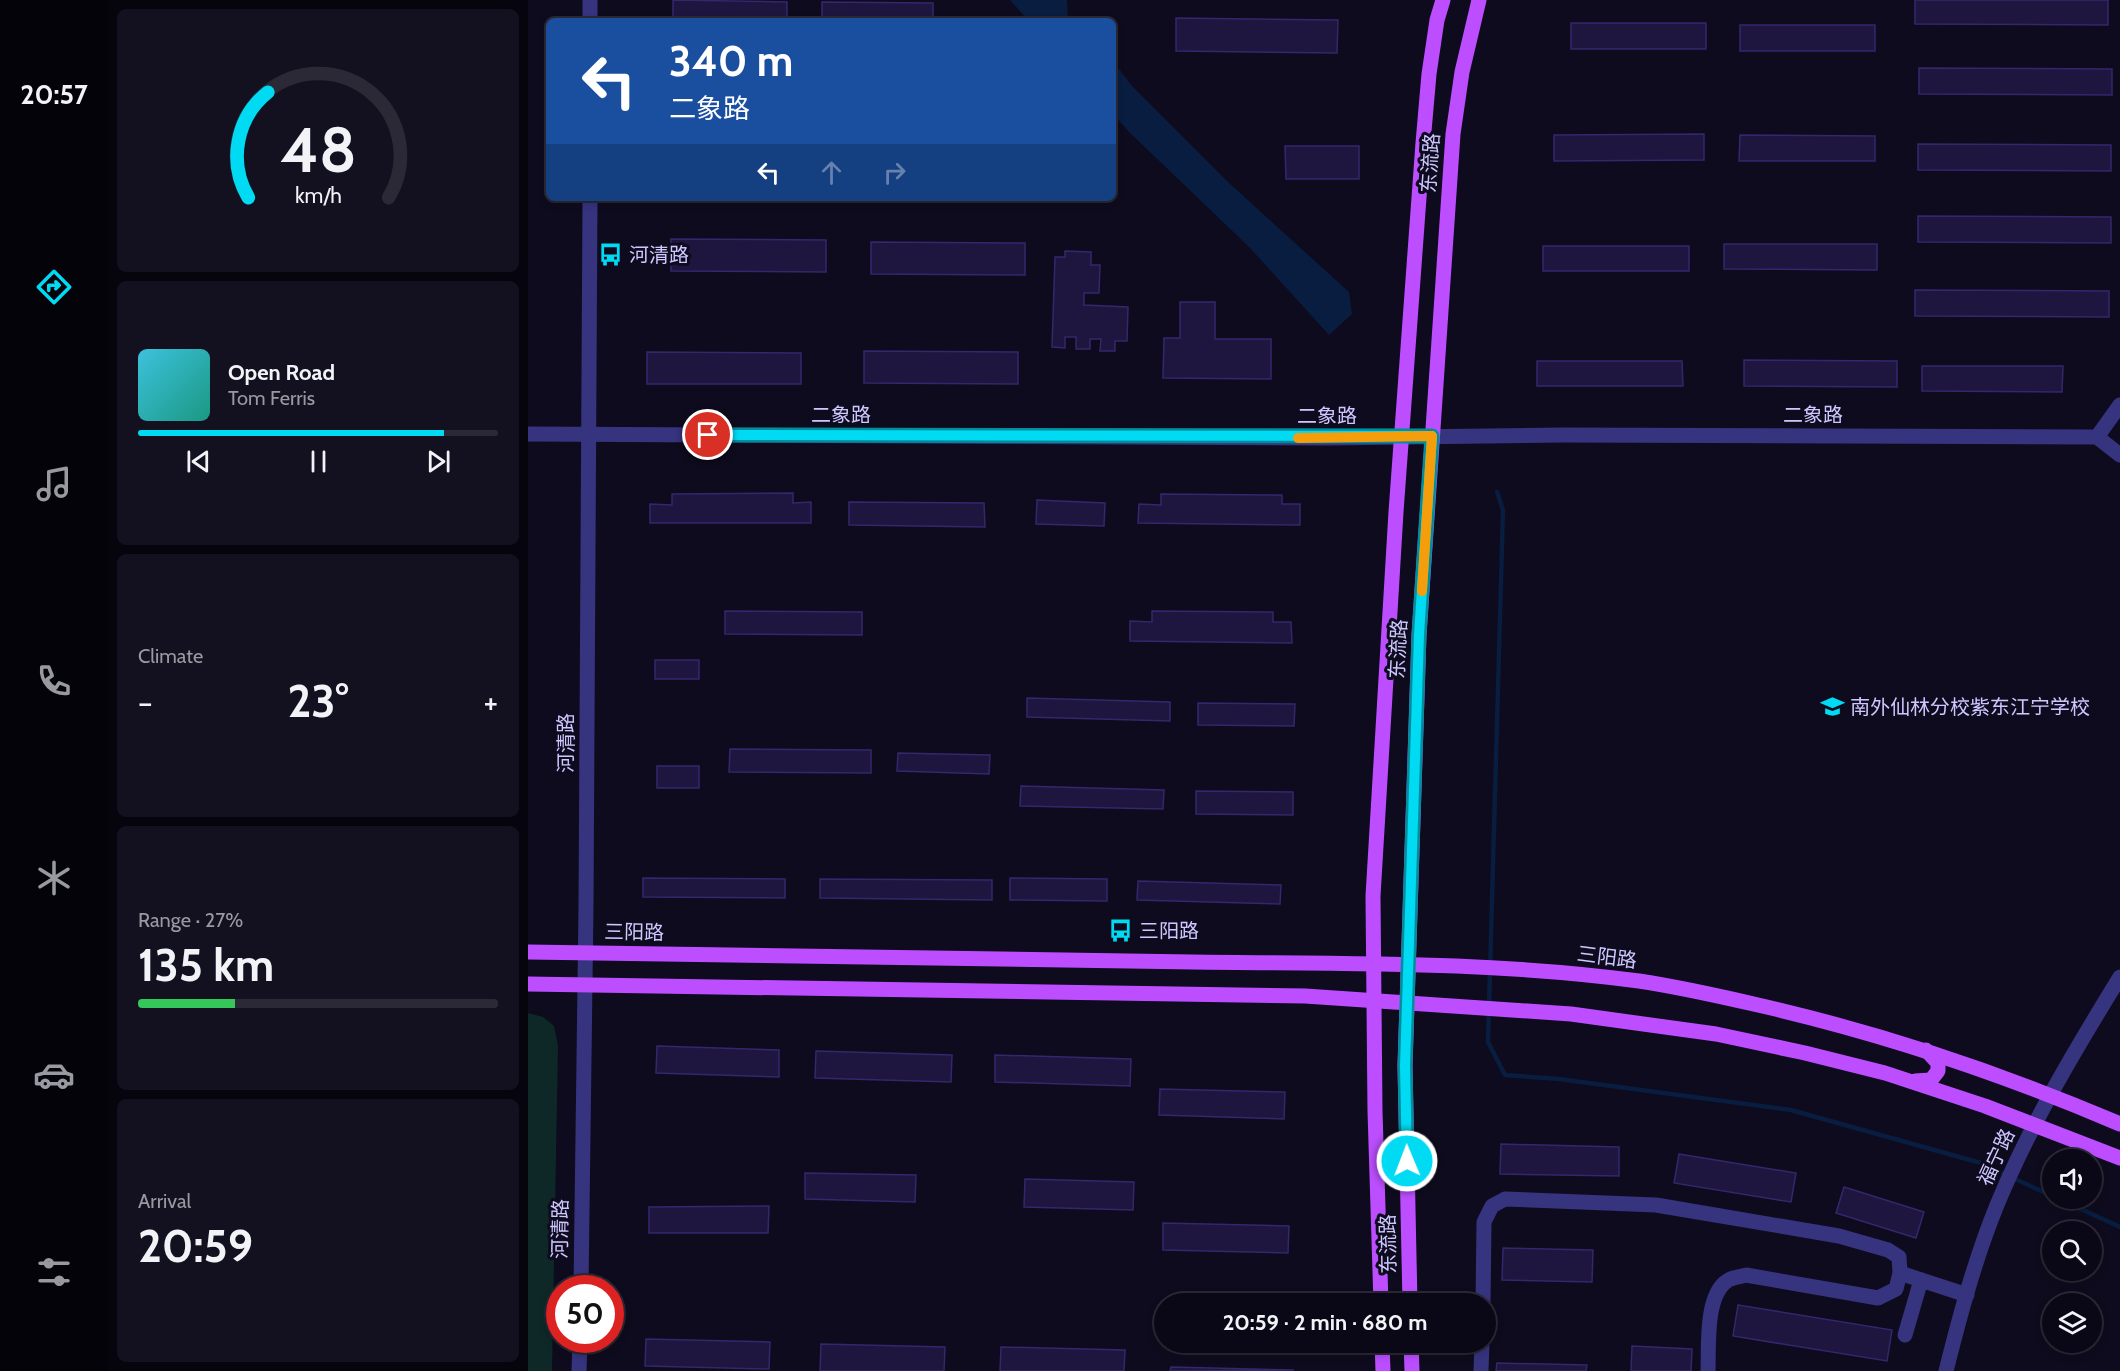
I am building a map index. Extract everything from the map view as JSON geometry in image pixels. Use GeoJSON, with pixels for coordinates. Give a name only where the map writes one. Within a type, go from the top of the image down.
{"type":"FeatureCollection","features":[{"type":"Feature","properties":{"kind":"main road","name":"东流路"},"geometry":{"type":"LineString","coordinates":[[1381,1293],[1375,1111],[1373,896],[1401,437],[1429,74],[1437,20],[1443,0]]}},
{"type":"Feature","properties":{"kind":"main road","name":"东流路"},"geometry":{"type":"LineString","coordinates":[[1410,1293],[1405,1066],[1419,635],[1453,134],[1462,72],[1479,0]]}},
{"type":"Feature","properties":{"kind":"main road","name":"三阳路"},"geometry":{"type":"LineString","coordinates":[[528,952],[1408,964],[1518,969],[1642,982],[1828,1021],[1926,1050],[2052,1094],[2120,1124]]}},
{"type":"Feature","properties":{"kind":"main road"},"geometry":{"type":"LineString","coordinates":[[528,984],[1305,996],[1521,1010],[1629,1021],[1716,1034],[1805,1053],[1909,1082],[1984,1106],[2120,1158]]}},
{"type":"Feature","properties":{"kind":"main road"},"geometry":{"type":"LineString","coordinates":[[1909,1082],[1931,1080],[1938,1071],[1938,1063],[1926,1050]]}},
{"type":"Feature","properties":{"kind":"main road"},"geometry":{"type":"LineString","coordinates":[[1382,1353],[1383,1371]]}},
{"type":"Feature","properties":{"kind":"main road"},"geometry":{"type":"LineString","coordinates":[[1411,1353],[1412,1371]]}},
{"type":"Feature","properties":{"kind":"street"},"geometry":{"type":"LineString","coordinates":[[590,0],[590,18]]}},
{"type":"Feature","properties":{"kind":"street","name":"河清路"},"geometry":{"type":"LineString","coordinates":[[581,1275],[590,201]]}},
{"type":"Feature","properties":{"kind":"street"},"geometry":{"type":"LineString","coordinates":[[2120,405],[2097,437],[2120,455]]}},
{"type":"Feature","properties":{"kind":"street","name":"二象路"},"geometry":{"type":"LineString","coordinates":[[528,434],[2097,437]]}},
{"type":"Feature","properties":{"kind":"street","name":"福宁路"},"geometry":{"type":"LineString","coordinates":[[1946,1371],[1967,1295],[1996,1206],[2021,1152],[2073,1053],[2120,977]]}},
{"type":"Feature","properties":{"kind":"street"},"geometry":{"type":"LineString","coordinates":[[1483,1293],[1484,1222],[1492,1206],[1504,1199],[1656,1205],[1839,1236],[1888,1250],[1899,1257],[1900,1273],[1896,1289],[1878,1298],[1746,1275],[1728,1280],[1716,1292],[1711,1314],[1708,1371]]}},
{"type":"Feature","properties":{"kind":"street"},"geometry":{"type":"LineString","coordinates":[[1900,1273],[1967,1295]]}},
{"type":"Feature","properties":{"kind":"street"},"geometry":{"type":"LineString","coordinates":[[1905,1335],[1921,1280]]}},
{"type":"Feature","properties":{"kind":"street"},"geometry":{"type":"LineString","coordinates":[[579,1371],[580,1353]]}},
{"type":"Feature","properties":{"kind":"street"},"geometry":{"type":"LineString","coordinates":[[1481,1371],[1482,1353]]}},
{"type":"Feature","properties":{"kind":"green space"},"geometry":{"type":"Polygon","coordinates":[[[528,1013],[543,1017],[554,1026],[558,1046],[554,1275],[546,1275],[546,1353],[552,1353],[552,1371],[528,1371],[528,1013]]]}},
{"type":"Feature","properties":{"kind":"water"},"geometry":{"type":"Polygon","coordinates":[[[1010,0],[1067,0],[1068,18],[1026,18],[1010,0]]]}},
{"type":"Feature","properties":{"kind":"water"},"geometry":{"type":"Polygon","coordinates":[[[1116,65],[1132,86],[1228,182],[1349,292],[1352,314],[1329,335],[1250,248],[1116,117],[1116,65]]]}},
{"type":"Feature","properties":{"kind":"building"},"geometry":{"type":"Polygon","coordinates":[[[673,0],[787,2],[787,18],[673,18],[673,0]]]}},
{"type":"Feature","properties":{"kind":"building"},"geometry":{"type":"Polygon","coordinates":[[[1915,0],[2108,0],[2108,25],[1915,24],[1915,0]]]}},
{"type":"Feature","properties":{"kind":"building"},"geometry":{"type":"Polygon","coordinates":[[[822,2],[933,3],[933,18],[822,18],[822,2]]]}},
{"type":"Feature","properties":{"kind":"building"},"geometry":{"type":"Polygon","coordinates":[[[1176,18],[1338,20],[1337,53],[1176,51],[1176,18]]]}},
{"type":"Feature","properties":{"kind":"building"},"geometry":{"type":"Polygon","coordinates":[[[1571,23],[1706,23],[1706,49],[1571,49],[1571,23]]]}},
{"type":"Feature","properties":{"kind":"building"},"geometry":{"type":"Polygon","coordinates":[[[1740,25],[1875,25],[1875,51],[1740,51],[1740,25]]]}},
{"type":"Feature","properties":{"kind":"building"},"geometry":{"type":"Polygon","coordinates":[[[1919,68],[2112,69],[2112,95],[1919,94],[1919,68]]]}},
{"type":"Feature","properties":{"kind":"building"},"geometry":{"type":"Polygon","coordinates":[[[1704,134],[1704,160],[1554,161],[1554,135],[1704,134]]]}},
{"type":"Feature","properties":{"kind":"building"},"geometry":{"type":"Polygon","coordinates":[[[1740,135],[1875,136],[1875,161],[1739,161],[1740,135]]]}},
{"type":"Feature","properties":{"kind":"building"},"geometry":{"type":"Polygon","coordinates":[[[1918,144],[2111,145],[2111,171],[1918,170],[1918,144]]]}},
{"type":"Feature","properties":{"kind":"building"},"geometry":{"type":"Polygon","coordinates":[[[1285,146],[1359,146],[1359,179],[1286,179],[1285,146]]]}},
{"type":"Feature","properties":{"kind":"building"},"geometry":{"type":"Polygon","coordinates":[[[1918,216],[2111,217],[2111,243],[1918,242],[1918,216]]]}},
{"type":"Feature","properties":{"kind":"building"},"geometry":{"type":"Polygon","coordinates":[[[671,239],[826,240],[826,272],[671,271],[671,239]]]}},
{"type":"Feature","properties":{"kind":"building"},"geometry":{"type":"Polygon","coordinates":[[[871,242],[1025,243],[1025,275],[871,274],[871,242]]]}},
{"type":"Feature","properties":{"kind":"building"},"geometry":{"type":"Polygon","coordinates":[[[1724,244],[1877,244],[1877,270],[1724,269],[1724,244]]]}},
{"type":"Feature","properties":{"kind":"building"},"geometry":{"type":"Polygon","coordinates":[[[1543,246],[1689,246],[1689,271],[1543,271],[1543,246]]]}},
{"type":"Feature","properties":{"kind":"building"},"geometry":{"type":"Polygon","coordinates":[[[1065,251],[1091,252],[1091,265],[1100,265],[1099,293],[1084,293],[1084,305],[1128,307],[1127,341],[1115,341],[1115,351],[1100,351],[1101,339],[1090,339],[1090,349],[1076,349],[1076,337],[1065,337],[1065,348],[1052,347],[1055,257],[1065,257],[1065,251]]]}},
{"type":"Feature","properties":{"kind":"building"},"geometry":{"type":"Polygon","coordinates":[[[1915,290],[2109,291],[2109,317],[1915,316],[1915,290]]]}},
{"type":"Feature","properties":{"kind":"building"},"geometry":{"type":"Polygon","coordinates":[[[1180,302],[1215,302],[1215,339],[1271,339],[1271,379],[1163,378],[1164,338],[1180,338],[1180,302]]]}},
{"type":"Feature","properties":{"kind":"building"},"geometry":{"type":"Polygon","coordinates":[[[864,351],[1018,352],[1018,384],[864,383],[864,351]]]}},
{"type":"Feature","properties":{"kind":"building"},"geometry":{"type":"Polygon","coordinates":[[[647,352],[801,353],[801,384],[647,384],[647,352]]]}},
{"type":"Feature","properties":{"kind":"building"},"geometry":{"type":"Polygon","coordinates":[[[1744,360],[1897,361],[1897,387],[1744,386],[1744,360]]]}},
{"type":"Feature","properties":{"kind":"building"},"geometry":{"type":"Polygon","coordinates":[[[1537,361],[1682,361],[1683,386],[1537,386],[1537,361]]]}},
{"type":"Feature","properties":{"kind":"building"},"geometry":{"type":"Polygon","coordinates":[[[1922,366],[2063,366],[2062,392],[1922,391],[1922,366]]]}},
{"type":"Feature","properties":{"kind":"building"},"geometry":{"type":"Polygon","coordinates":[[[793,493],[793,503],[811,502],[811,523],[650,523],[650,504],[672,505],[672,494],[793,493]]]}},
{"type":"Feature","properties":{"kind":"building"},"geometry":{"type":"Polygon","coordinates":[[[1161,494],[1282,495],[1282,504],[1300,504],[1300,525],[1138,523],[1139,504],[1161,505],[1161,494]]]}},
{"type":"Feature","properties":{"kind":"building"},"geometry":{"type":"Polygon","coordinates":[[[1037,500],[1105,503],[1104,526],[1036,524],[1037,500]]]}},
{"type":"Feature","properties":{"kind":"building"},"geometry":{"type":"Polygon","coordinates":[[[849,502],[984,503],[985,527],[849,525],[849,502]]]}},
{"type":"Feature","properties":{"kind":"building"},"geometry":{"type":"Polygon","coordinates":[[[725,611],[862,612],[862,635],[725,634],[725,611]]]}},
{"type":"Feature","properties":{"kind":"building"},"geometry":{"type":"Polygon","coordinates":[[[1152,611],[1273,612],[1273,622],[1291,622],[1292,643],[1130,641],[1130,621],[1152,622],[1152,611]]]}},
{"type":"Feature","properties":{"kind":"building"},"geometry":{"type":"Polygon","coordinates":[[[655,660],[699,660],[699,679],[655,679],[655,660]]]}},
{"type":"Feature","properties":{"kind":"building"},"geometry":{"type":"Polygon","coordinates":[[[1027,698],[1170,702],[1170,721],[1027,717],[1027,698]]]}},
{"type":"Feature","properties":{"kind":"building"},"geometry":{"type":"Polygon","coordinates":[[[1198,703],[1295,704],[1294,726],[1198,725],[1198,703]]]}},
{"type":"Feature","properties":{"kind":"building"},"geometry":{"type":"Polygon","coordinates":[[[730,749],[871,750],[871,773],[729,772],[730,749]]]}},
{"type":"Feature","properties":{"kind":"building"},"geometry":{"type":"Polygon","coordinates":[[[898,753],[990,755],[989,774],[897,771],[898,753]]]}},
{"type":"Feature","properties":{"kind":"building"},"geometry":{"type":"Polygon","coordinates":[[[657,766],[699,766],[699,788],[657,788],[657,766]]]}},
{"type":"Feature","properties":{"kind":"building"},"geometry":{"type":"Polygon","coordinates":[[[1021,786],[1164,790],[1163,809],[1020,806],[1021,786]]]}},
{"type":"Feature","properties":{"kind":"building"},"geometry":{"type":"Polygon","coordinates":[[[1196,791],[1293,792],[1293,815],[1196,814],[1196,791]]]}},
{"type":"Feature","properties":{"kind":"building"},"geometry":{"type":"Polygon","coordinates":[[[643,878],[785,879],[785,898],[643,897],[643,878]]]}},
{"type":"Feature","properties":{"kind":"building"},"geometry":{"type":"Polygon","coordinates":[[[1010,878],[1107,879],[1107,901],[1010,900],[1010,878]]]}},
{"type":"Feature","properties":{"kind":"building"},"geometry":{"type":"Polygon","coordinates":[[[820,879],[992,880],[992,900],[820,898],[820,879]]]}},
{"type":"Feature","properties":{"kind":"building"},"geometry":{"type":"Polygon","coordinates":[[[1138,881],[1281,885],[1280,904],[1137,900],[1138,881]]]}},
{"type":"Feature","properties":{"kind":"building"},"geometry":{"type":"Polygon","coordinates":[[[657,1046],[779,1050],[779,1077],[656,1073],[657,1046]]]}},
{"type":"Feature","properties":{"kind":"building"},"geometry":{"type":"Polygon","coordinates":[[[816,1051],[952,1055],[951,1082],[815,1078],[816,1051]]]}},
{"type":"Feature","properties":{"kind":"building"},"geometry":{"type":"Polygon","coordinates":[[[995,1055],[1131,1059],[1130,1086],[995,1082],[995,1055]]]}},
{"type":"Feature","properties":{"kind":"building"},"geometry":{"type":"Polygon","coordinates":[[[1160,1089],[1285,1092],[1284,1119],[1159,1115],[1160,1089]]]}},
{"type":"Feature","properties":{"kind":"building"},"geometry":{"type":"Polygon","coordinates":[[[1501,1144],[1619,1147],[1619,1176],[1500,1174],[1501,1144]]]}},
{"type":"Feature","properties":{"kind":"building"},"geometry":{"type":"Polygon","coordinates":[[[1679,1154],[1796,1173],[1791,1202],[1674,1183],[1679,1154]]]}},
{"type":"Feature","properties":{"kind":"building"},"geometry":{"type":"Polygon","coordinates":[[[805,1173],[916,1175],[915,1202],[805,1199],[805,1173]]]}},
{"type":"Feature","properties":{"kind":"building"},"geometry":{"type":"Polygon","coordinates":[[[1025,1179],[1134,1182],[1133,1210],[1024,1207],[1025,1179]]]}},
{"type":"Feature","properties":{"kind":"building"},"geometry":{"type":"Polygon","coordinates":[[[1844,1187],[1924,1212],[1916,1238],[1836,1213],[1844,1187]]]}},
{"type":"Feature","properties":{"kind":"building"},"geometry":{"type":"Polygon","coordinates":[[[769,1206],[768,1233],[649,1233],[649,1207],[769,1206]]]}},
{"type":"Feature","properties":{"kind":"building"},"geometry":{"type":"Polygon","coordinates":[[[1163,1223],[1289,1226],[1288,1253],[1163,1250],[1163,1223]]]}},
{"type":"Feature","properties":{"kind":"building"},"geometry":{"type":"Polygon","coordinates":[[[1503,1248],[1593,1250],[1592,1282],[1502,1280],[1503,1248]]]}},
{"type":"Feature","properties":{"kind":"building"},"geometry":{"type":"Polygon","coordinates":[[[1738,1305],[1892,1330],[1887,1361],[1733,1336],[1738,1305]]]}},
{"type":"Feature","properties":{"kind":"building"},"geometry":{"type":"Polygon","coordinates":[[[646,1339],[770,1342],[769,1369],[645,1366],[646,1339]]]}},
{"type":"Feature","properties":{"kind":"building"},"geometry":{"type":"Polygon","coordinates":[[[821,1344],[945,1347],[944,1371],[820,1371],[821,1344]]]}},
{"type":"Feature","properties":{"kind":"building"},"geometry":{"type":"Polygon","coordinates":[[[1632,1346],[1692,1349],[1691,1371],[1631,1371],[1632,1346]]]}},
{"type":"Feature","properties":{"kind":"building"},"geometry":{"type":"Polygon","coordinates":[[[1001,1347],[1125,1350],[1124,1371],[1000,1371],[1001,1347]]]}},
{"type":"Feature","properties":{"kind":"building"},"geometry":{"type":"Polygon","coordinates":[[[1497,1363],[1587,1365],[1586,1371],[1496,1371],[1497,1363]]]}},
{"type":"Feature","properties":{"kind":"building"},"geometry":{"type":"Polygon","coordinates":[[[1171,1367],[1294,1370],[1170,1371],[1171,1367]]]}},
{"type":"Feature","properties":{"kind":"waterway"},"geometry":{"type":"LineString","coordinates":[[1497,492],[1503,510],[1488,1042],[1505,1075],[1559,1079],[1791,1110],[1981,1163],[2042,1191]]}},
{"type":"Feature","properties":{"kind":"waterway"},"geometry":{"type":"LineString","coordinates":[[2081,1209],[2120,1227]]}},
{"type":"Feature","properties":{"kind":"slow traffic"},"geometry":{"type":"LineString","coordinates":[[1298,438],[1432,436],[1422,591]]}},
{"type":"Feature","properties":{"kind":"place","name":"河清路"},"geometry":{"type":"Point","coordinates":[611,255]}},
{"type":"Feature","properties":{"kind":"place","name":"南外仙林分校紫东江宁学校"},"geometry":{"type":"Point","coordinates":[1832,707]}},
{"type":"Feature","properties":{"kind":"place","name":"三阳路"},"geometry":{"type":"Point","coordinates":[1121,931]}},
{"type":"Feature","properties":{"kind":"route"},"geometry":{"type":"LineString","coordinates":[[708,435],[1306,438],[1432,436],[1419,635],[1405,1066],[1407,1161]]}}]}
